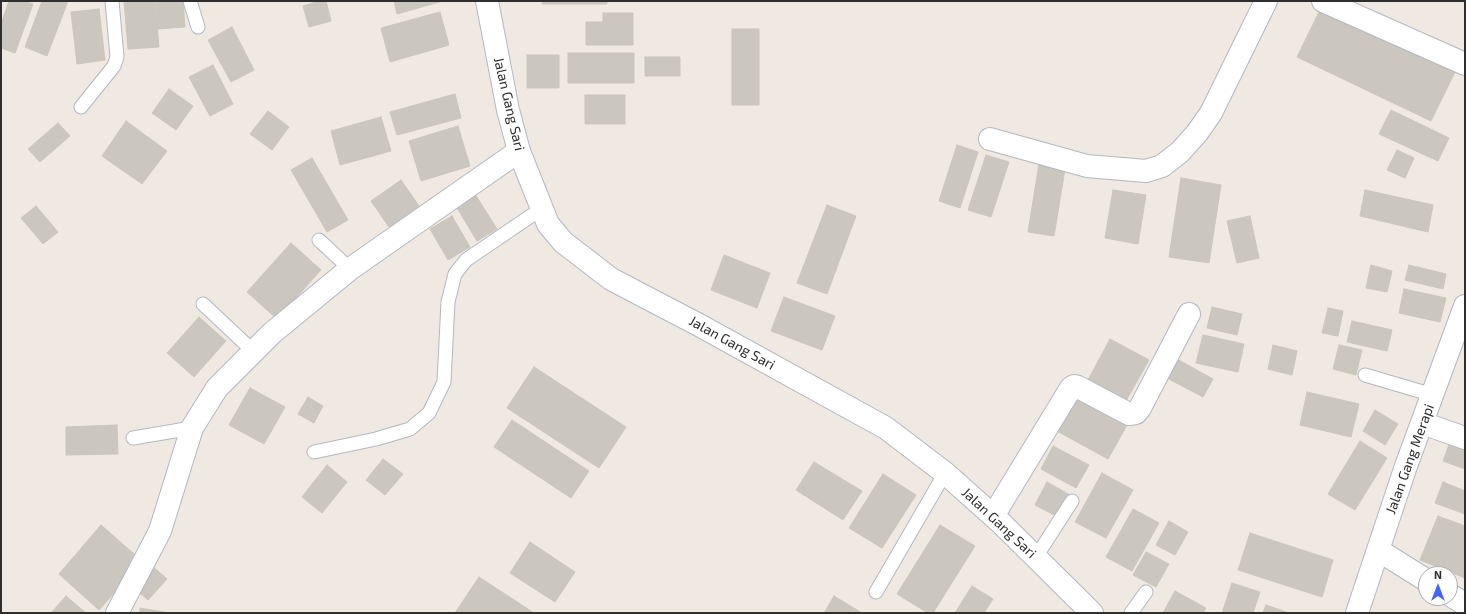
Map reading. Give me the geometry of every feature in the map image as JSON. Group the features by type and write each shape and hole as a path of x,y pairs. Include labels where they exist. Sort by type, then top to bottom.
{"street":[{"name":"Jalan Gang Sari","path":"486,1 508,110 519,151 548,224 563,242 611,279 699,325 886,428 945,473 994,516 1092,613"},
{"path":"990,139 1087,166 1146,170 1162,166 1180,152 1197,133 1211,113 1266,1"},
{"path":"1323,1 1465,64"},
{"path":"117,613 160,531 192,428 217,388 272,333 350,269 519,151"},
{"name":"Jalan Gang Merapi","path":"1356,613 1422,423 1465,306"},
{"path":"994,516 1071,388 1074,386 1078,387 1129,414 1136,413 1190,314"},
{"path":"1422,423 1465,438"},
{"path":"1378,550 1418,575"}],"lane":[{"path":"81,107 114,66 117,46 112,1"},
{"path":"190,1 198,27"},
{"path":"314,452 376,439 410,429 429,413 444,382 448,302 455,274 466,260 541,209"},
{"path":"319,240 350,269"},
{"path":"202,304 253,351"},
{"path":"1365,375 1433,395"},
{"path":"133,438 192,428"},
{"path":"876,592 945,473"},
{"path":"1036,557 1072,501"},
{"path":"1131,613 1146,592"}],"building":[{"path":"9,1 25,1 33,4 15,53 1,48 1,24"},
{"path":"42,1 68,1 47,56 25,47"},
{"path":"124,1 155,1 159,47 128,49"},
{"path":"156,1 183,1 185,27 158,29"},
{"path":"319,1 326,1 331,21 309,27 303,6"},
{"path":"394,1 443,1 397,14"},
{"path":"542,1 607,1 607,4 542,4"},
{"path":"1323,4 1457,68 1431,121 1297,57"},
{"path":"99,9 105,60 77,64 71,12"},
{"path":"440,12 449,45 390,62 381,28"},
{"path":"603,13 633,13 633,45 586,45 586,22 603,22"},
{"path":"232,27 254,70 231,82 208,40"},
{"path":"732,29 759,29 759,105 732,105"},
{"path":"568,53 634,53 634,83 568,83"},
{"path":"527,55 559,55 559,88 527,88"},
{"path":"645,57 680,57 680,76 645,76"},
{"path":"213,65 233,104 210,116 189,77"},
{"path":"169,89 193,106 176,130 152,113"},
{"path":"455,94 461,118 397,135 390,112"},
{"path":"585,95 625,95 625,124 585,124"},
{"path":"1391,110 1449,138 1438,161 1379,134"},
{"path":"268,111 289,127 272,150 250,134"},
{"path":"381,117 391,151 340,165 331,131"},
{"path":"126,121 167,151 142,184 102,156"},
{"path":"58,123 70,136 40,162 28,149"},
{"path":"458,126 470,166 421,181 409,141"},
{"path":"957,145 978,152 960,208 939,201"},
{"path":"1397,150 1414,158 1405,178 1387,170"},
{"path":"986,155 1009,162 991,217 968,210"},
{"path":"312,158 348,220 327,232 291,170"},
{"path":"1039,164 1065,169 1054,236 1028,232"},
{"path":"1181,178 1221,185 1209,263 1169,257"},
{"path":"401,180 419,206 389,227 371,201"},
{"path":"1113,190 1146,195 1138,244 1105,238"},
{"path":"1365,190 1433,205 1428,232 1360,216"},
{"path":"475,194 497,229 477,241 456,206"},
{"path":"827,205 856,216 827,294 797,283"},
{"path":"36,206 58,232 43,244 21,218"},
{"path":"452,216 470,247 448,260 430,229"},
{"path":"1250,216 1259,258 1237,263 1227,221"},
{"path":"291,243 321,270 277,319 247,292"},
{"path":"724,255 770,273 757,308 711,290"},
{"path":"1371,265 1392,271 1387,292 1366,288"},
{"path":"1409,265 1446,274 1443,289 1405,280"},
{"path":"1404,289 1446,298 1440,322 1399,313"},
{"path":"784,297 835,316 822,350 771,331"},
{"path":"1212,307 1242,314 1237,335 1207,328"},
{"path":"1328,308 1343,311 1338,336 1322,333"},
{"path":"199,317 226,341 194,377 167,353"},
{"path":"1352,321 1392,330 1387,351 1347,342"},
{"path":"1203,335 1244,344 1238,372 1196,363"},
{"path":"1110,339 1149,360 1126,401 1088,380"},
{"path":"1273,345 1297,351 1292,375 1268,369"},
{"path":"1339,345 1362,350 1356,375 1333,369"},
{"path":"1175,358 1213,379 1203,397 1165,377"},
{"path":"534,367 626,427 599,468 507,408"},
{"path":"250,388 285,407 264,444 229,425"},
{"path":"1080,390 1131,418 1108,459 1057,431"},
{"path":"1307,392 1359,404 1351,437 1300,425"},
{"path":"308,397 323,406 314,423 298,414"},
{"path":"1375,410 1398,424 1385,445 1363,431"},
{"path":"512,420 589,471 571,498 494,447"},
{"path":"117,425 118,454 66,455 66,427"},
{"path":"1451,439 1465,444 1465,469 1443,461"},
{"path":"1360,441 1387,458 1355,510 1328,494"},
{"path":"1053,446 1089,465 1076,488 1041,469"},
{"path":"383,459 403,474 385,495 366,480"},
{"path":"814,462 862,491 843,520 796,490"},
{"path":"327,465 347,482 322,513 302,497"},
{"path":"1102,473 1133,490 1106,538 1075,522"},
{"path":"883,474 916,495 882,548 849,528"},
{"path":"1047,482 1070,495 1058,517 1035,505"},
{"path":"1443,482 1465,491 1465,514 1435,503"},
{"path":"1133,509 1159,523 1132,571 1106,557"},
{"path":"1438,516 1465,526 1465,578 1458,575 1458,566 1435,566 1420,560"},
{"path":"1169,521 1188,532 1175,555 1156,545"},
{"path":"101,525 142,561 99,610 59,574"},
{"path":"940,525 975,546 933,613 928,613 897,594"},
{"path":"1250,533 1333,560 1322,597 1238,570"},
{"path":"530,542 575,572 555,602 510,573"},
{"path":"1146,552 1169,564 1156,587 1133,575"},
{"path":"151,565 167,579 148,600 132,586"},
{"path":"479,577 534,613 455,613"},
{"path":"1232,583 1260,592 1253,613 1222,613"},
{"path":"972,586 993,599 984,613 955,613"},
{"path":"1175,591 1206,608 1203,613 1163,613"},
{"path":"66,596 86,613 51,613"},
{"path":"834,596 862,613 824,613"},
{"path":"1266,605 1289,613 1263,613"},
{"path":"140,608 169,613 140,613"}]}
